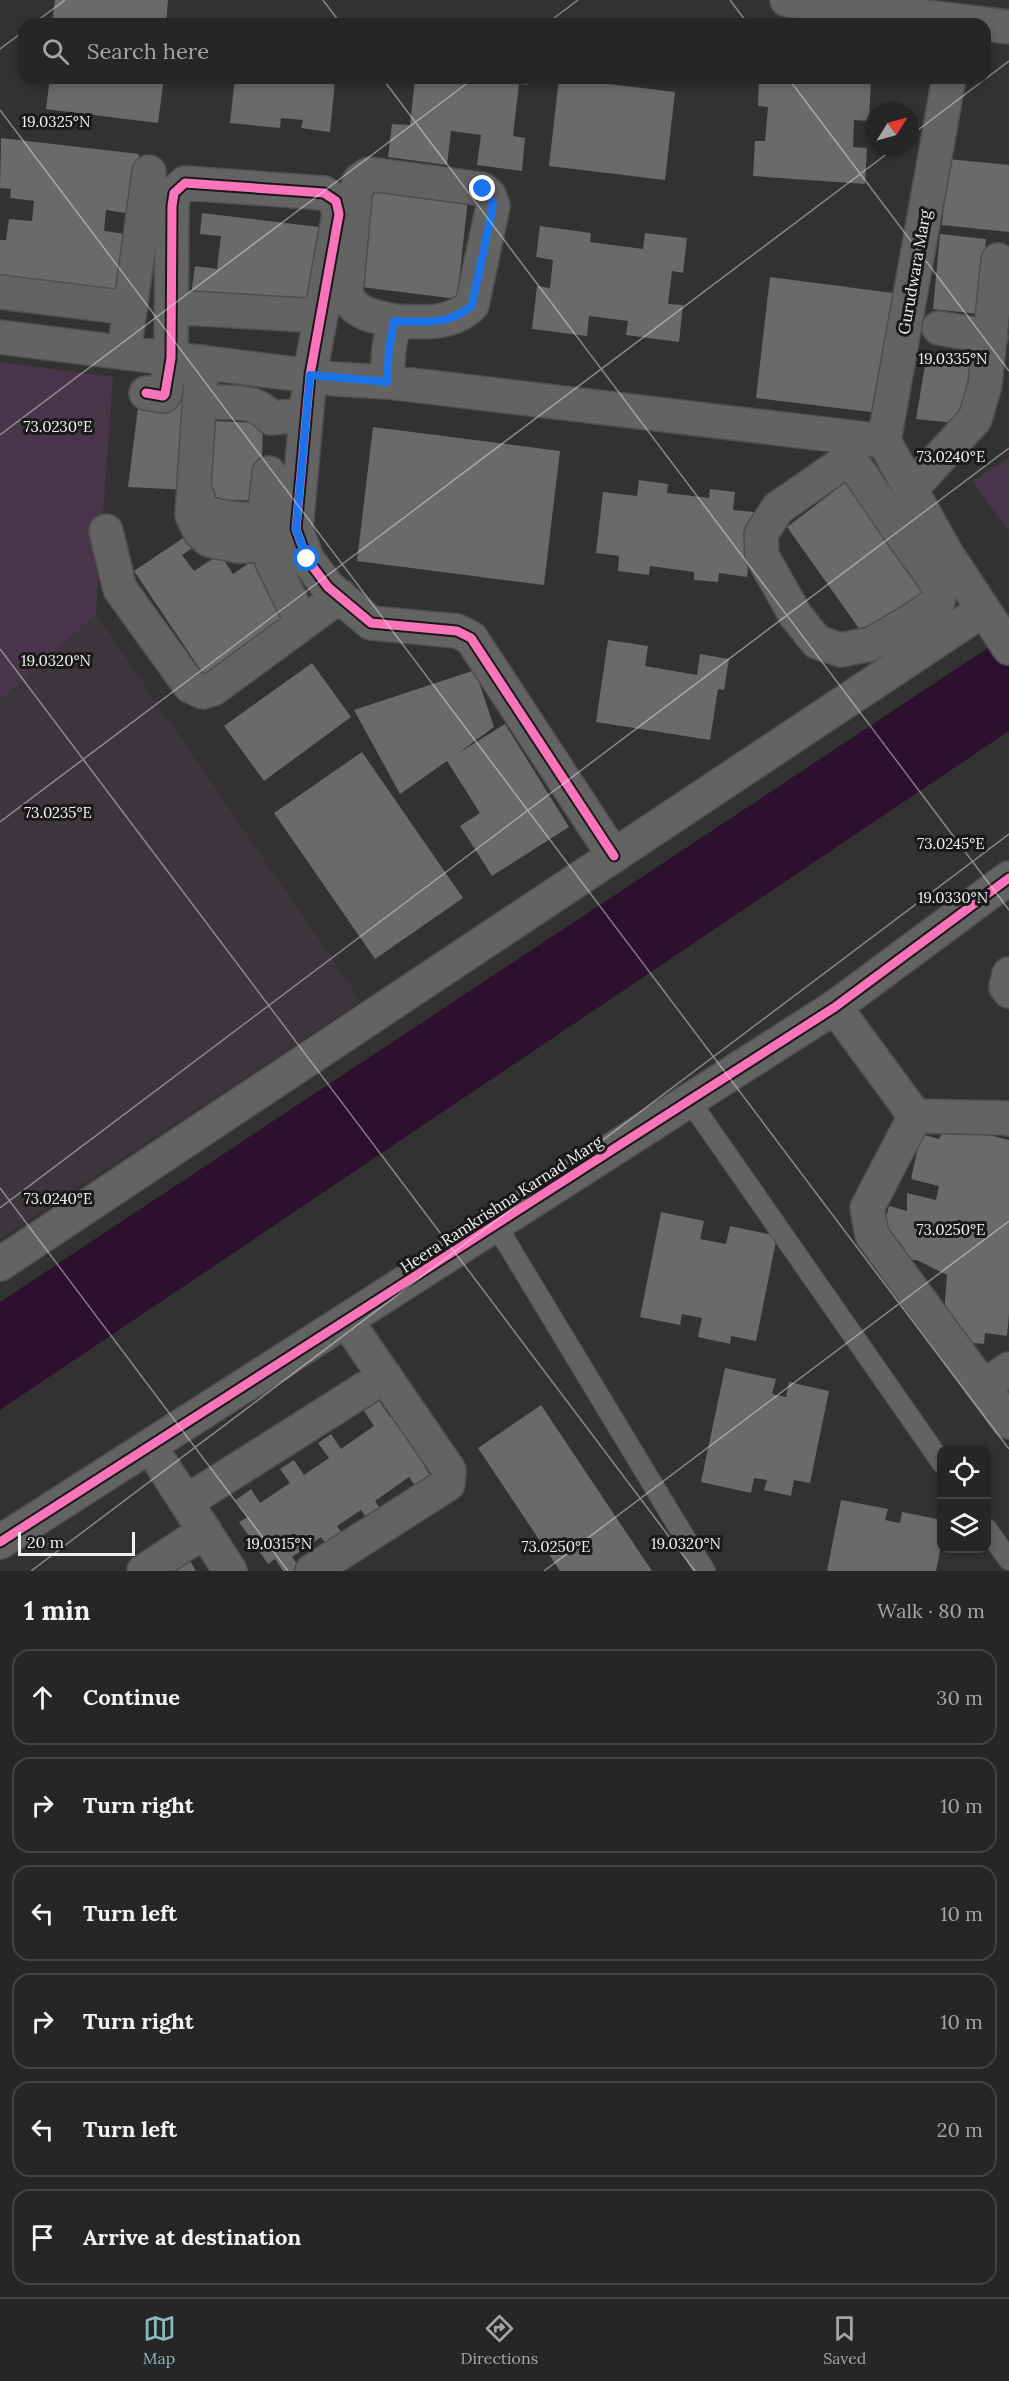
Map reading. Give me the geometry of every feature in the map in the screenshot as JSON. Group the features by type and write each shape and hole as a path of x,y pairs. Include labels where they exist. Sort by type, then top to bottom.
{"street":[{"path":"787,0 960,15"},
{"path":"991,23 1009,27"},
{"name":"Gurudwara Marg","path":"884,441 948,84"},
{"path":"124,353 149,172"},
{"path":"369,174 483,189 489,195 493,206 472,305 464,313 439,322 394,321 360,312 350,303 346,294 355,195 360,180 369,174"},
{"path":"282,527 252,546 238,546 209,540 200,532 192,515 186,360 171,307 172,206 174,193 185,183 324,193 336,201 339,214 305,415 282,527 272,562 302,623"},
{"path":"911,510 997,386 991,337 998,261"},
{"path":"0,292 130,308"},
{"path":"171,307 321,316"},
{"path":"387,382 389,348 394,321"},
{"path":"939,328 991,337"},
{"path":"0,337 884,441 911,510 941,589 938,602 871,644 842,650 817,642 796,616 762,556 760,534 778,508 788,500 840,465 850,463 911,510 945,553 995,627 614,856 0,1264"},
{"path":"146,393 163,396 186,360"},
{"path":"220,402 254,405 262,408 271,418 305,415"},
{"path":"269,473 282,527 328,587 371,623 458,631 471,638 614,856"},
{"path":"198,497 196,506 208,513 282,527"},
{"path":"106,531 120,589 190,686 203,692 213,689 340,596"},
{"name":"Heera Ramkrishna Karnad Marg","path":"0,1542 835,1007 1009,878"},
{"path":"1009,974 1006,987 1009,991"},
{"path":"835,1007 915,1116"},
{"path":"915,1116 1009,1119"},
{"path":"915,1116 867,1208 872,1235 996,1378 1009,1422"},
{"path":"312,1571 448,1484 449,1470 346,1320"},
{"path":"186,1502 385,1377"},
{"path":"150,1446 230,1571"},
{"path":"144,1571 204,1531"}],"lane":[{"path":"690,1101 937,1456"},
{"path":"496,1225 705,1571"},
{"path":"991,1534 1009,1560"}],"shaded area":[{"path":"0,362 113,377 96,614 0,700"},
{"path":"1009,458 1009,532 972,481"},
{"path":"96,614 361,1001 0,1239 0,700"},
{"path":"1009,634 1009,731 0,1410 0,1302"}],"building":[{"path":"55,0 168,0 166,18 53,18"},
{"path":"49,84 163,84 158,123 46,109"},
{"path":"234,84 335,84 330,132 301,128 303,120 281,118 280,128 230,123"},
{"path":"414,84 519,84 513,136 525,138 522,171 477,165 481,135 451,131 447,165 388,157 392,124 410,125"},
{"path":"558,84 609,84 675,92 665,180 549,166"},
{"path":"759,84 871,84 870,102 865,102 865,121 854,120 853,147 865,148 867,156 865,184 753,176 755,141 765,141 768,107 758,106"},
{"path":"1,138 139,154 132,214 106,210 104,231 133,235 127,292 0,277 0,240 6,240 9,219 32,221 34,201 10,198 11,189 0,188"},
{"path":"948,159 1009,165 1009,232 942,225"},
{"path":"373,187 468,199 457,299 361,287"},
{"path":"202,213 319,227 310,310 191,295 195,266 217,269 221,236 200,234"},
{"path":"540,226 591,233 590,242 643,249 645,233 687,238 683,273 672,271 668,304 683,305 679,342 626,335 628,321 589,316 587,336 532,329 537,286 550,288 553,260 536,257"},
{"path":"940,234 986,239 979,314 933,309"},
{"path":"770,277 893,293 879,413 756,398"},
{"path":"927,353 972,358 965,424 916,419"},
{"path":"139,400 189,401 188,490 128,487"},
{"path":"211,421 263,423 261,501 207,499"},
{"path":"373,427 560,451 544,585 357,561"},
{"path":"850,479 929,595 865,637 787,527"},
{"path":"639,480 668,484 667,493 709,498 710,489 735,492 733,510 754,512 747,577 719,573 718,582 694,580 694,572 650,566 649,575 618,571 619,556 596,553 603,492 637,496"},
{"path":"195,530 203,541 182,555 194,571 220,554 233,574 258,557 291,614 208,681 134,571"},
{"path":"608,640 648,646 645,666 697,675 700,654 729,659 724,690 718,689 710,740 596,722"},
{"path":"312,663 351,717 264,781 224,726"},
{"path":"475,670 494,727 457,754 505,724 569,827 492,876 460,826 480,813 447,761 400,794 354,710"},
{"path":"362,752 463,898 375,959 274,813"},
{"path":"947,1125 1009,1140 1007,1336 985,1333 984,1344 952,1341 944,1314 947,1275 917,1260 898,1260 880,1241 889,1206 907,1211 907,1193 936,1200 939,1186 911,1179 921,1134 939,1139"},
{"path":"661,1212 704,1221 700,1239 726,1244 730,1226 777,1236 756,1341 731,1336 730,1344 698,1337 702,1318 682,1314 680,1325 640,1317"},
{"path":"725,1368 776,1379 772,1394 786,1397 789,1382 829,1391 810,1483 794,1480 791,1496 764,1490 767,1480 754,1478 751,1493 701,1482"},
{"path":"379,1401 390,1417 399,1411 433,1460 424,1466 433,1480 418,1490 409,1477 375,1501 384,1514 370,1523 361,1510 337,1526 347,1540 331,1551 321,1537 292,1557 302,1571 283,1571 275,1559 268,1564 239,1522 248,1517 236,1500 251,1489 260,1503 290,1483 280,1469 294,1460 304,1475 329,1458 318,1443 331,1434 341,1449 374,1426 364,1411"},
{"path":"541,1405 652,1571 560,1571 478,1448"},
{"path":"841,1500 888,1509 885,1520 900,1523 902,1512 937,1519 937,1553 940,1553 936,1571 827,1571"},
{"path":"190,1561 196,1571 173,1571"}],"cycle path":[{"path":"146,393 163,396 165,394 171,358 174,193 185,183 324,193 336,201 339,214 310,375 296,529 307,559 328,587 371,623 457,631 471,638 614,856"},
{"path":"0,1542 835,1007 1009,878"}],"route":[{"path":"307,559 296,529 310,375 387,382 389,348 394,321 439,322 464,313 472,305 493,206 489,195 483,189"}]}
